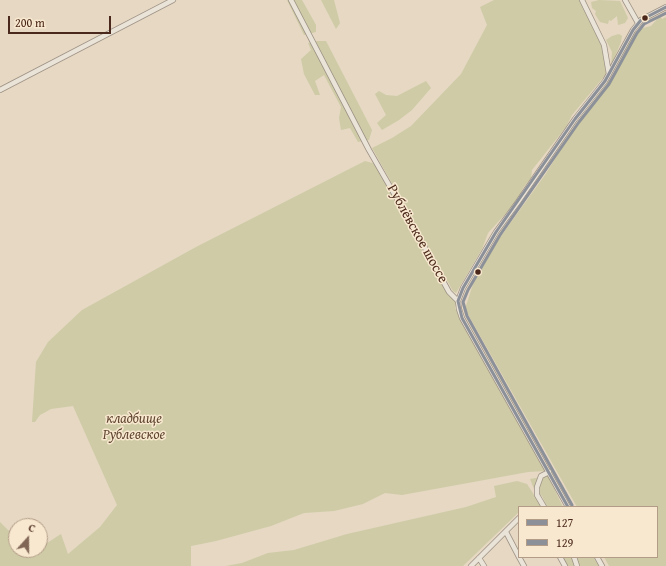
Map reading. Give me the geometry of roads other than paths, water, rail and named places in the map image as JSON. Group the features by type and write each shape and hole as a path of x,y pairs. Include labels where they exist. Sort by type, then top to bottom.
{"street":[{"path":"0,90 173,0"},
{"name":"Рублёвское шоссе","path":"291,0 369,150 449,292 458,301 462,318 567,506"},
{"path":"582,0 604,46 609,74"},
{"path":"625,0 638,23"},
{"path":"458,301 462,288 496,232 575,119 609,74 628,37 638,23 666,6"},
{"path":"543,506 537,495 537,487 541,476 549,472"},
{"path":"471,566 518,519"},
{"path":"506,532 518,555"},
{"path":"479,558 484,566"}],"park label":[{"name":"кладбище Рублевское","path":"134,428"}]}
